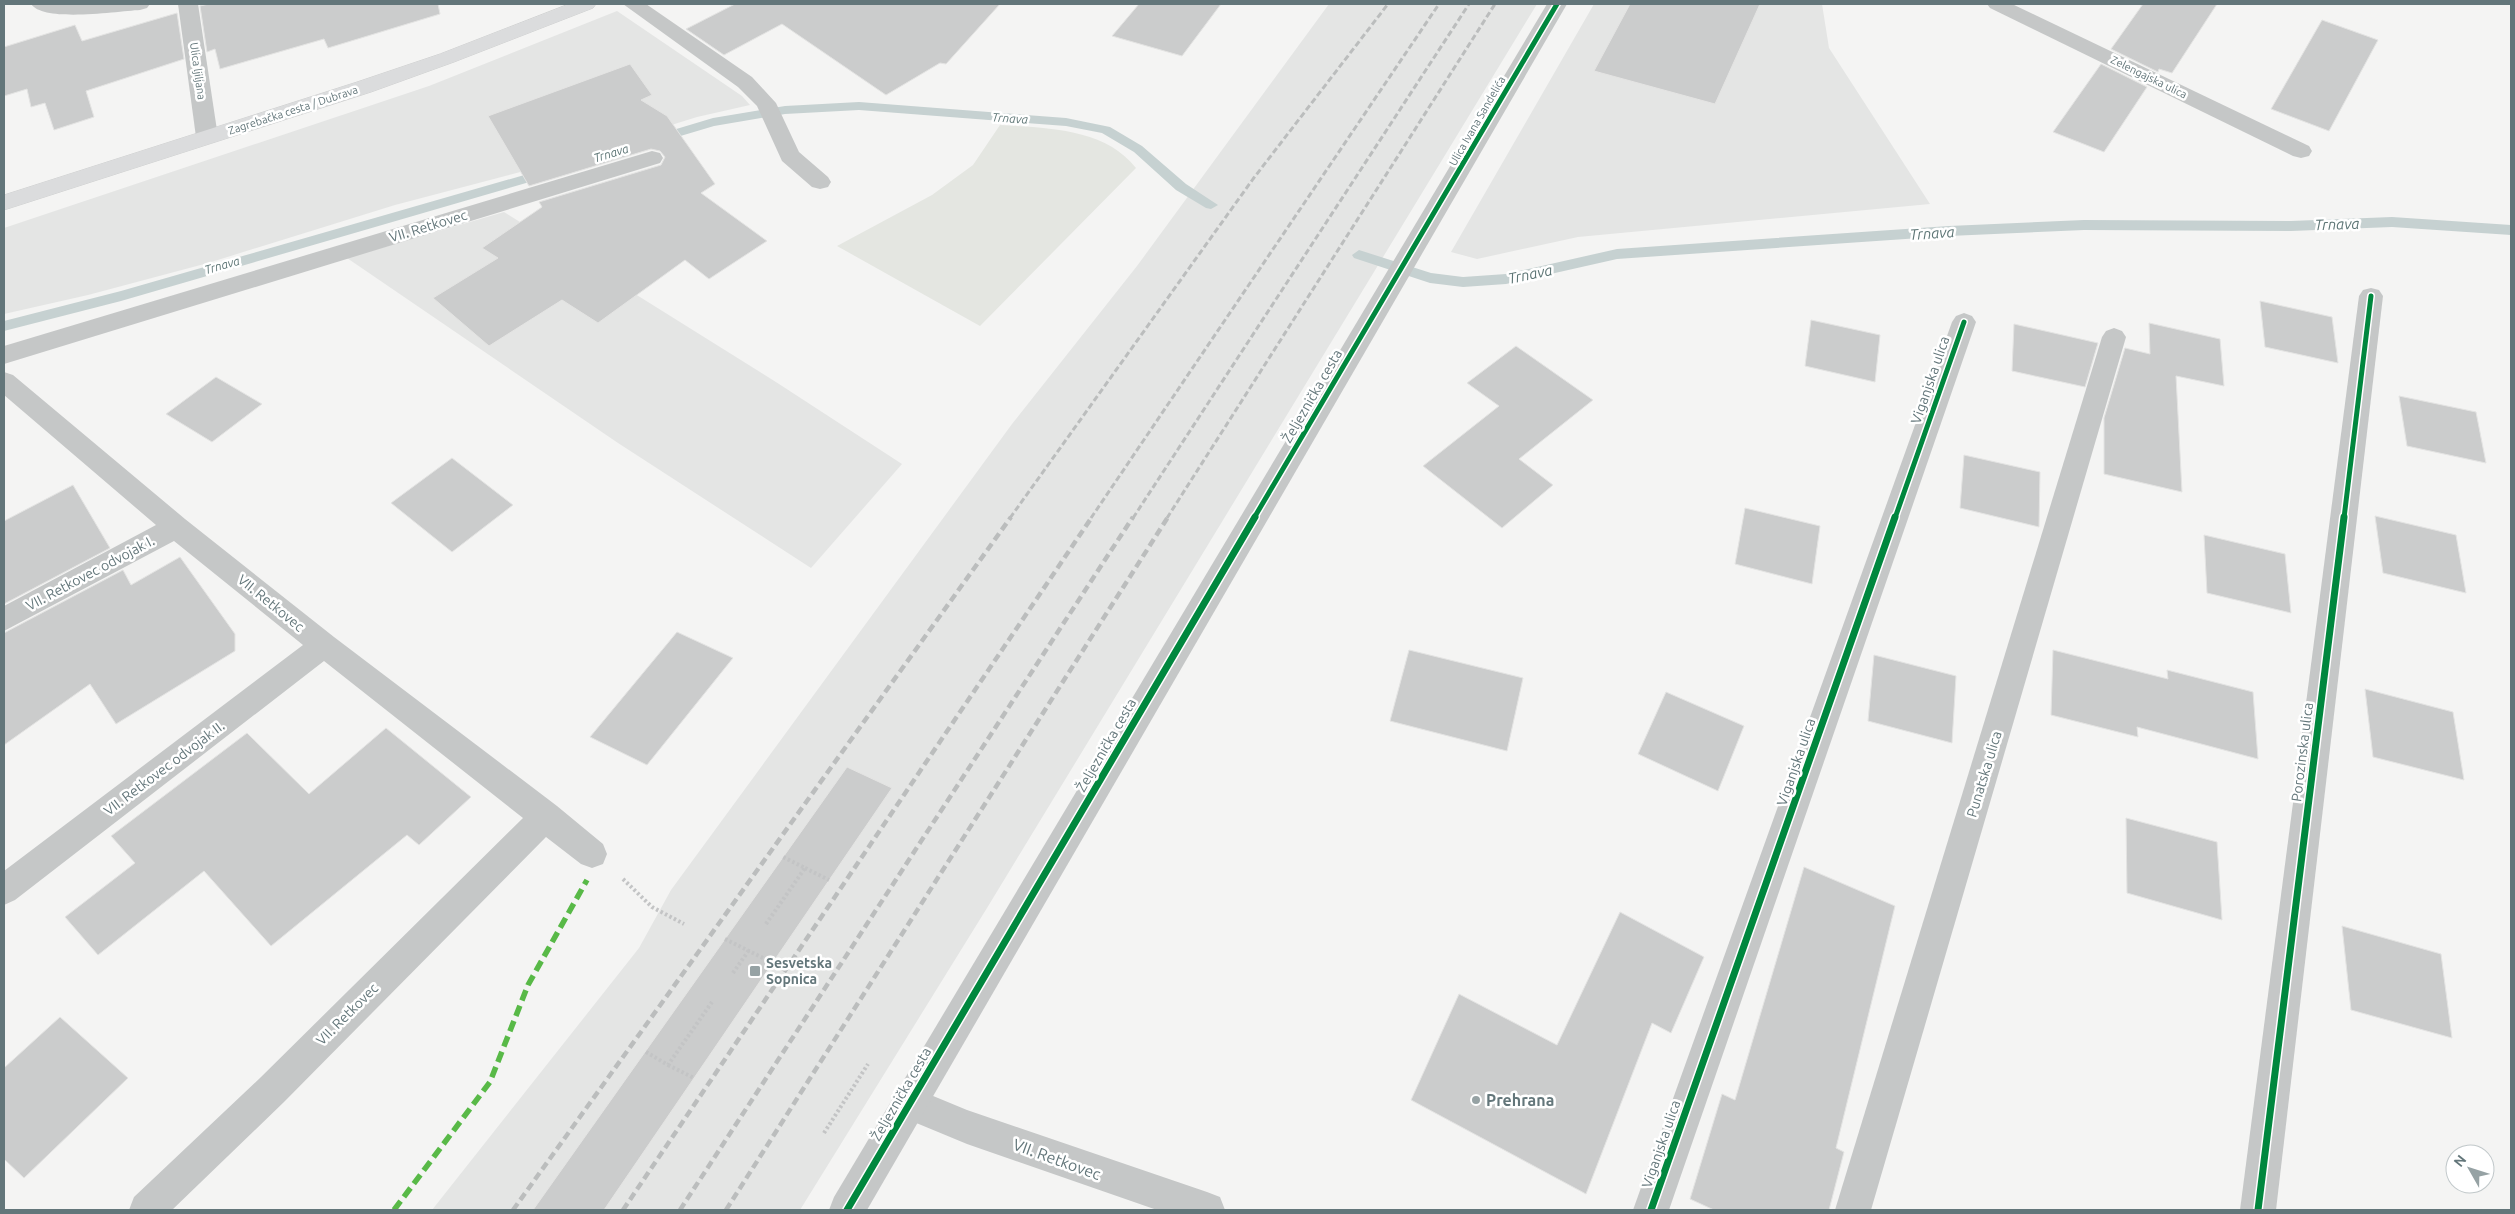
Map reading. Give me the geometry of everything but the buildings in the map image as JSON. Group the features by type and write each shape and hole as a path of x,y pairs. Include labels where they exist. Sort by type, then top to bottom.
{"main road":[{"name":"Zagrebačka cesta / Dubrava","path":"4,204 447,58 582,5"}],"street":[{"path":"41,4 57,9 140,4"},
{"name":"Ulica ljiljana","path":"188,4 208,137"},
{"path":"633,4 745,82 770,111 790,156 820,182"},
{"name":"Ulica Ivana Sandelića","path":"1388,292 1557,4"},
{"name":"Zelengajska ulica","path":"1997,4 2301,151"},
{"name":"VII. Retkovec","path":"4,355 652,158"},
{"name":"Željeznička cesta","path":"847,1210 1388,292"},
{"name":"Porozinska ulica","path":"2258,1210 2372,296"},
{"name":"Viganjska ulica","path":"1651,1210 1964,322"},
{"name":"Punatska ulica","path":"1853,1210 2114,337"},
{"name":"VII. Retkovec","path":"4,381 176,527 324,646 546,816 592,854"},
{"name":"VII. Retkovec odvojak I.","path":"4,619 176,527"},
{"name":"VII. Retkovec odvojak II.","path":"4,890 324,646"},
{"name":"VII. Retkovec","path":"147,1210 272,1090 546,816"},
{"name":"VII. Retkovec","path":"909,1103 966,1127 1207,1210"}],"path":[{"path":"783,857 829,880"},
{"path":"766,924 805,868"},
{"path":"618,875 652,907 684,924"},
{"path":"725,939 772,963"},
{"path":"733,972 749,950"},
{"path":"668,1065 712,1002"},
{"path":"646,1052 694,1078"},
{"path":"824,1132 868,1064"}],"shaded area":[{"path":"1329,4 1537,4 987,908 800,1210 432,1210 639,948 671,890 1012,424 1137,266"},
{"path":"1594,4 1822,4 1829,48 1930,204 1578,237 1477,259 1451,252"},
{"path":"617,11 742,96 750,105 697,117 524,171 395,205 208,263 88,295 4,314 4,228 429,86"},
{"path":"1000,125 1056,129 1092,138 1108,145 1123,155 1136,168 980,326 837,246 932,195 973,165"},
{"path":"504,212 779,384 902,464 811,568 618,443 347,258"}],"waterway":[{"name":"Trnava","path":"657,139 713,122 785,110 859,106 1066,122 1106,130 1138,149 1181,187 1211,205"},
{"name":"Trnava","path":"4,326 121,296 545,173"},
{"name":"Trnava","path":"1359,255 1430,278 1463,282 1506,279 1617,254 1949,231 2084,225 2291,226 2392,222 2511,230"}],"railway":[{"path":"1010,518 1253,179 1388,4"},
{"path":"1091,518 1439,4"},
{"path":"1133,518 1469,4"},
{"path":"1167,518 1495,4"},
{"path":"513,1210 1011,517"},
{"path":"623,1210 1092,517"},
{"path":"680,1210 1133,517"},
{"path":"726,1210 1168,517"}],"marked path":[{"path":"394,1210 490,1082 528,985 587,880"}],"cycle path":[{"path":"847,1210 1557,4"},
{"path":"2258,1210 2371,296"},
{"path":"1651,1210 1964,322"}],"place":[{"name":"Sesvetska Sopnica","path":"755,971"},
{"name":"Prehrana","path":"1476,1100"}]}
